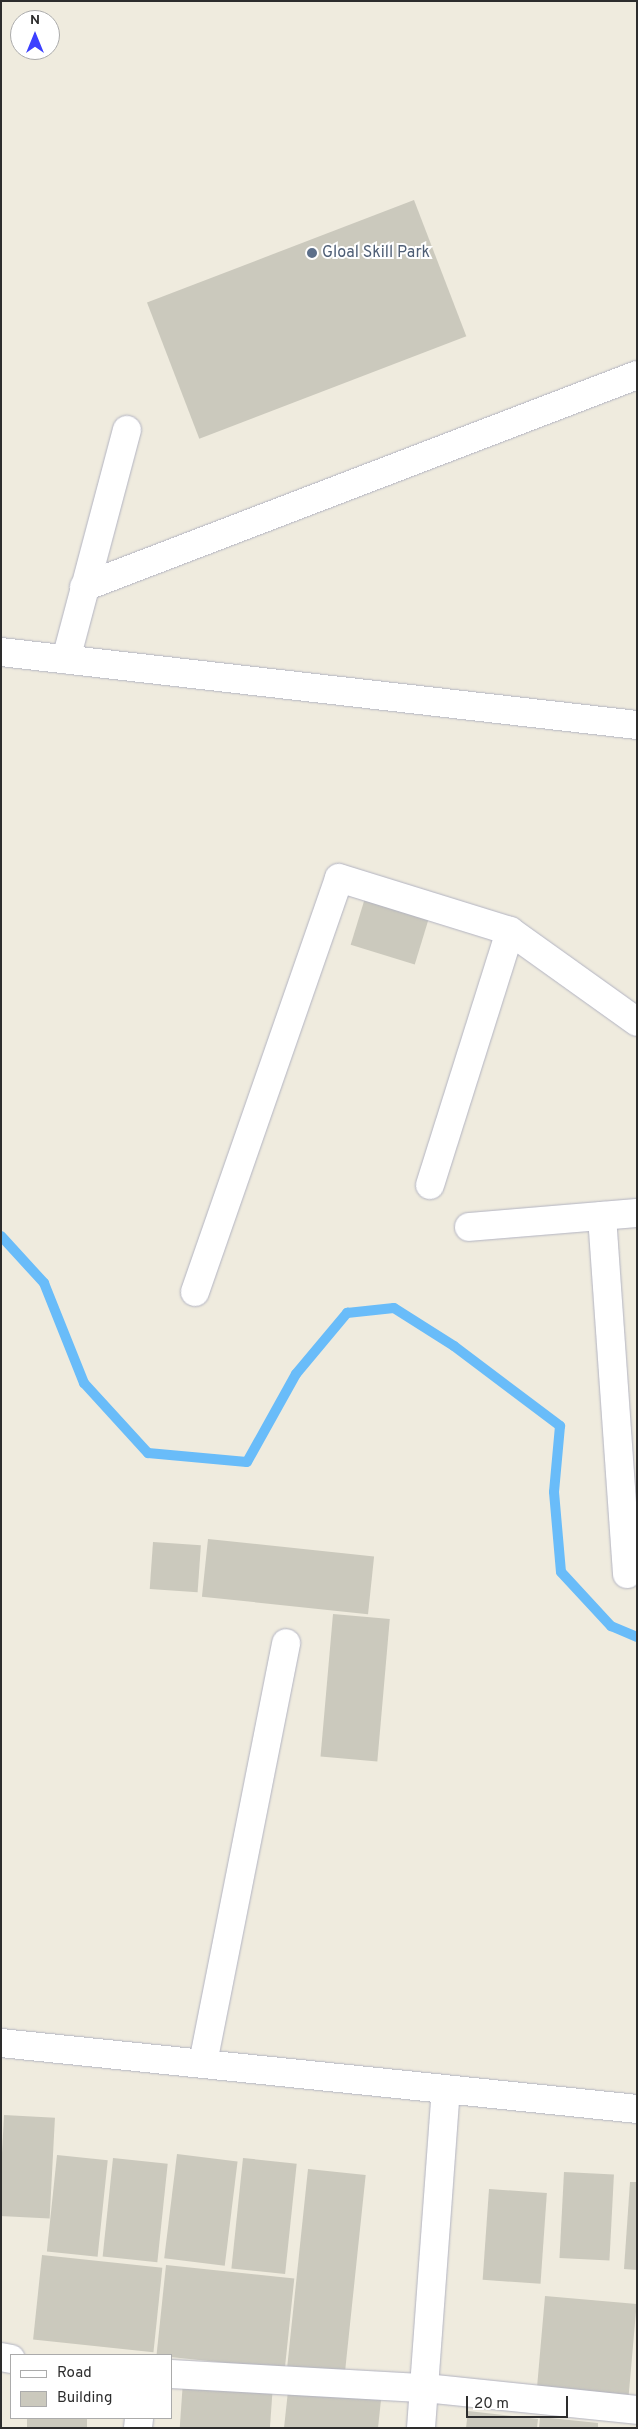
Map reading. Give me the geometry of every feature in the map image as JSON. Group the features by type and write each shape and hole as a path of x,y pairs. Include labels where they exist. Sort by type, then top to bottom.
{"street":[{"path":"84,587 637,375"},
{"path":"66,659 127,430"},
{"path":"1,652 637,725"},
{"path":"195,1292 338,878 510,931 637,1022"},
{"path":"430,1185 510,931"},
{"path":"469,1227 637,1213"},
{"path":"602,1216 627,1574"},
{"path":"203,2063 286,1643"},
{"path":"1,2042 637,2109"},
{"path":"421,2428 446,2090"},
{"path":"172,2374 425,2388 637,2410"}],"building":[{"path":"414,200 466,336 199,439 147,302"},
{"path":"365,898 429,918 415,964 351,945"},
{"path":"208,1539 374,1556 368,1614 202,1597"},
{"path":"153,1542 201,1545 198,1592 150,1589"},
{"path":"333,1614 390,1619 377,1761 321,1756"},
{"path":"4,2115 55,2118 50,2219 1,2216"},
{"path":"177,2154 238,2161 225,2266 164,2258"},
{"path":"57,2155 108,2160 98,2257 47,2251"},
{"path":"113,2158 168,2164 157,2262 103,2256"},
{"path":"243,2158 297,2164 285,2274 231,2268"},
{"path":"308,2169 366,2175 345,2376 287,2370"},
{"path":"564,2172 614,2175 609,2260 559,2258"},
{"path":"630,2182 637,2182 637,2270 624,2269"},
{"path":"489,2189 547,2193 541,2284 483,2280"},
{"path":"42,2255 162,2268 153,2352 33,2340"},
{"path":"166,2265 294,2278 285,2369 172,2357 172,2354 157,2354"},
{"path":"545,2296 637,2304 628,2402 536,2394"},
{"path":"183,2381 273,2387 270,2428 180,2428"},
{"path":"288,2391 381,2400 378,2428 284,2428"},
{"path":"468,2411 538,2419 537,2428 466,2428"},
{"path":"540,2417 598,2423 598,2428 539,2428"},
{"path":"27,2419 87,2419 87,2428 27,2428"}],"waterway":[{"path":"1,1236 44,1283 84,1383 148,1453 247,1462 296,1374 347,1313 394,1308 454,1346 560,1426 554,1492 561,1572 611,1626 637,1637"}],"place":[{"name":"Gloal Skill Park","path":"312,253"}]}
